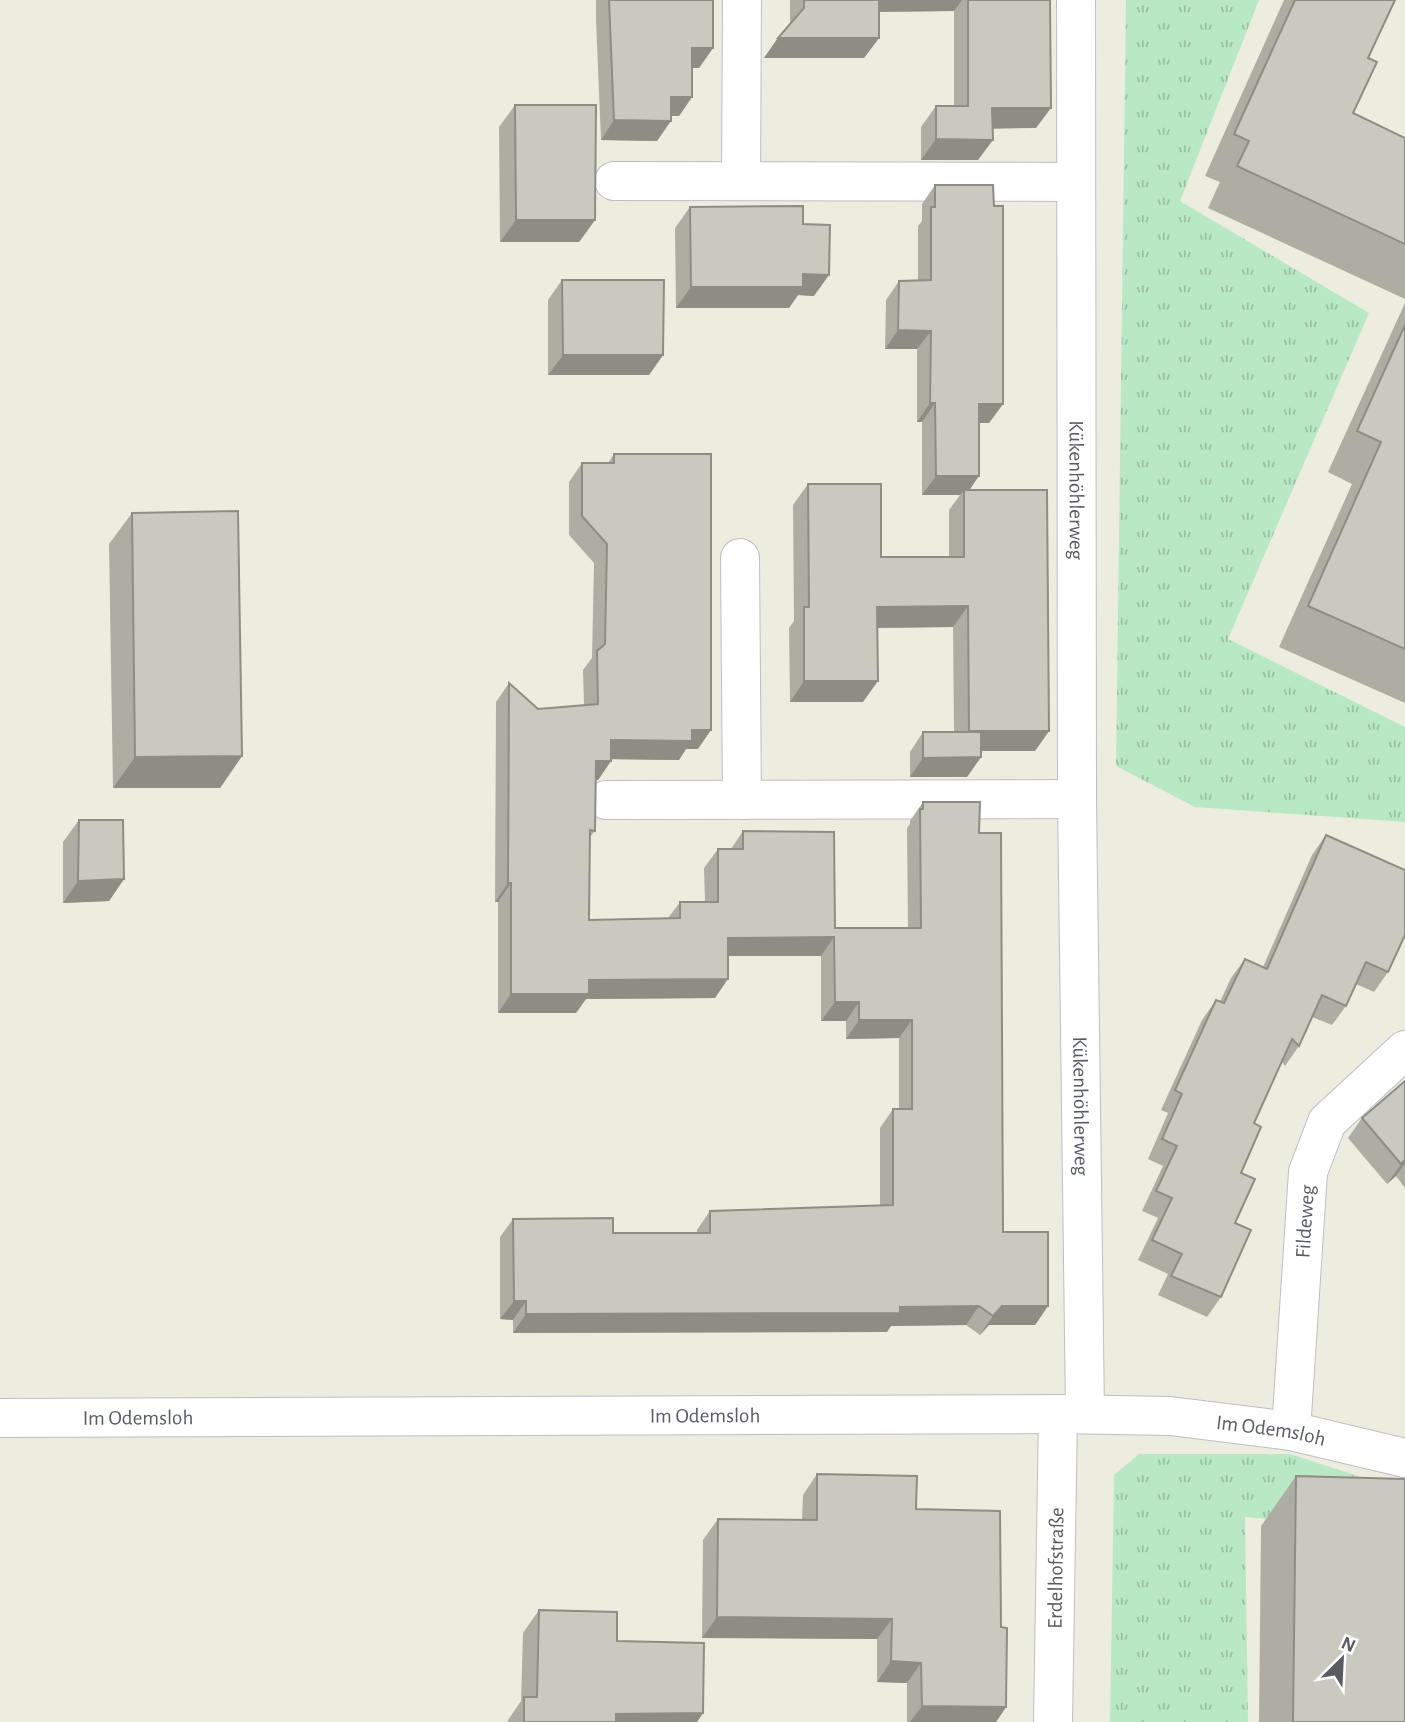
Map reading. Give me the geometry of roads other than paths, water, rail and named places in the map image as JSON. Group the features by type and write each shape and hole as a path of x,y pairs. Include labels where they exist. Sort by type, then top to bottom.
{"street":[{"path":"741,181 742,0"},
{"name":"Kükenhöhlerweg","path":"1071,1414 1077,799 1076,0"},
{"path":"614,181 1076,182"},
{"path":"740,558 742,800"},
{"path":"606,800 1077,799"},
{"name":"Fildeweg","path":"1292,1431 1308,1172 1327,1122 1405,1050"},
{"name":"Im Odemsloh","path":"0,1418 1071,1414 1170,1416 1292,1431 1405,1458"},
{"name":"Erdelhofstraße","path":"1053,1722 1071,1414"}]}
